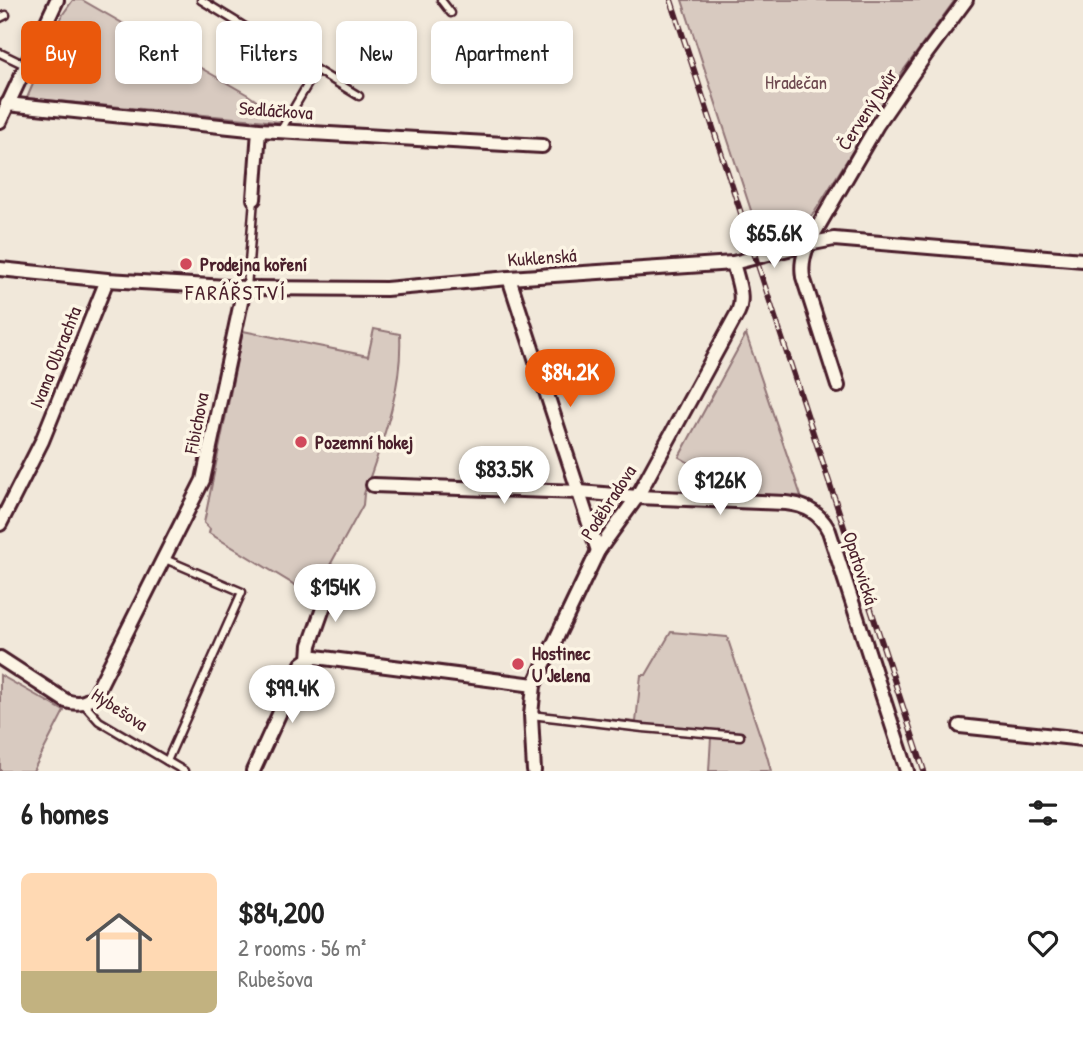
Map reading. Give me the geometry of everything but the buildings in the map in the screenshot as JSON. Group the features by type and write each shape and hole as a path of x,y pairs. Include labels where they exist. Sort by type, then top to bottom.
{"street":[{"path":"47,21 57,0"},
{"name":"Červený Dvůr","path":"808,244 877,125 966,0"},
{"path":"0,121 21,74"},
{"name":"Sedláčkova","path":"7,104 259,130 542,146"},
{"name":"Fibichova","path":"254,199 259,130"},
{"name":"Kuklenská","path":"0,269 107,280 245,288 386,289 733,263 834,239 1083,260"},
{"path":"808,244 801,267 803,277 838,386"},
{"name":"Poděbradova","path":"534,771 531,715 534,685 598,551 638,497 741,307 741,295 733,263"},
{"path":"509,278 598,551"},
{"name":"Ivana Olbrachta","path":"0,524 43,441 107,280"},
{"name":"Fibichova","path":"83,703 92,698 101,685 206,471 245,288"},
{"name":"Opatovická","path":"373,485 580,492 796,504 809,508 818,515 829,531 907,771"},
{"path":"309,659 310,645 332,583"},
{"path":"253,771 302,664 309,659 316,657 534,685"},
{"name":"Hybešova","path":"0,658 66,701 83,703"},
{"path":"960,726 1083,739"}],"lane":[{"path":"201,0 235,21"},
{"path":"441,0 452,13"},
{"path":"0,53 21,63"},
{"path":"322,74 359,96"},
{"path":"281,130 307,84"},
{"name":"Fibichova","path":"245,288 254,199"},
{"path":"165,559 242,592 167,761"},
{"name":"Hybešova","path":"83,703 99,721 184,771"},
{"path":"531,715 740,736"}],"green space":[{"path":"73,0 82,0 119,21 115,21 115,84 202,84 202,69 216,77 216,84 229,84 284,120 277,122 27,98 33,84 101,84 101,21 60,21"},
{"name":"Hradečan","path":"682,0 955,0 900,75 814,213 791,237 763,247"},
{"name":"Pozemní hokej","path":"374,329 400,334 395,395 364,494 363,505 313,596 209,533 210,529 204,523 243,331 368,356"},
{"path":"746,334 801,496 707,493 715,478 679,457"},
{"path":"671,632 727,637 771,771 709,771 711,737 547,721 548,713 636,722 641,675 646,675"},
{"path":"0,675 64,711 33,771 0,771"}],"railway":[{"path":"671,0 924,771"}],"place":[{"name":"Prodejna koření","path":"186,264"},
{"name":"Pozemní hokej","path":"301,442"},
{"name":"Hostinec U Jelena","path":"518,664"}],"district":[{"name":"FARÁŘSTVÍ","path":"236,293"}]}
